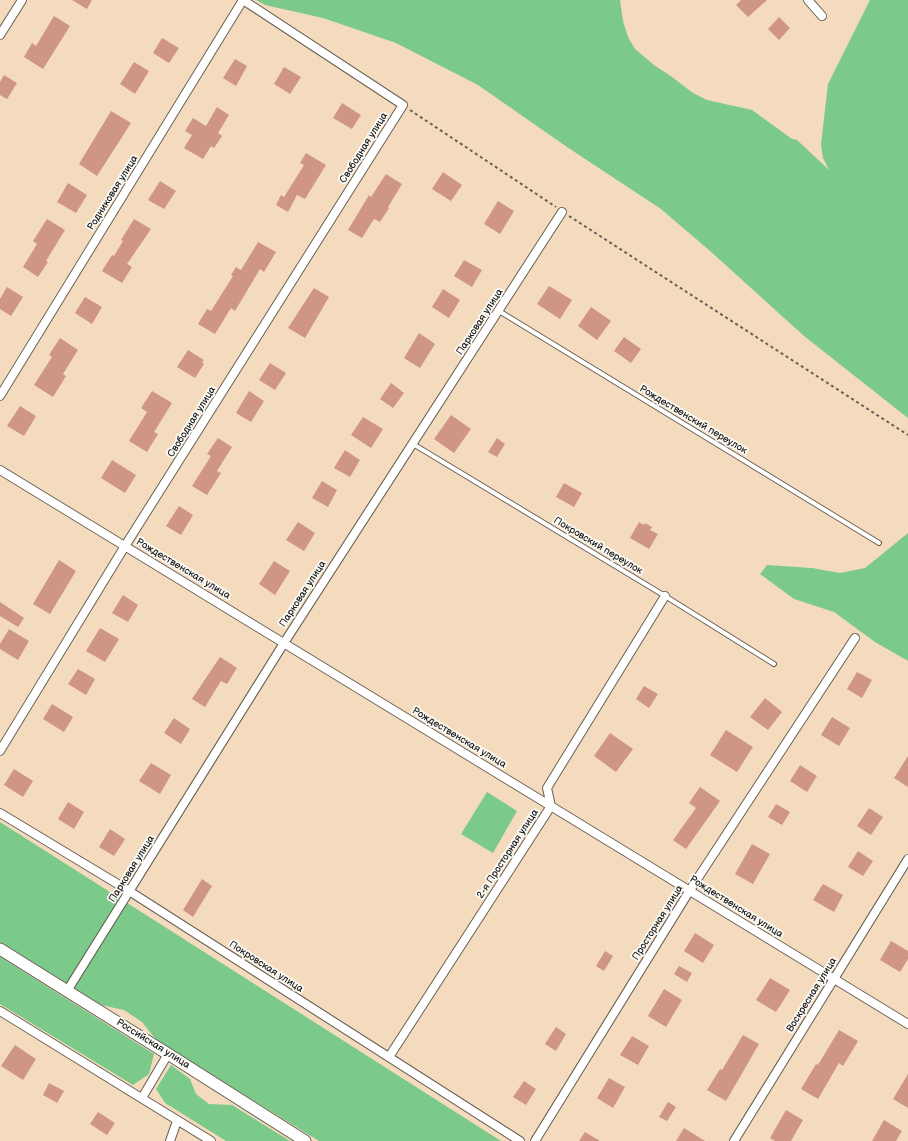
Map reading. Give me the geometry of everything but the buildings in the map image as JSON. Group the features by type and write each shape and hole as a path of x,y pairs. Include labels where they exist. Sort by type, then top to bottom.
{"main road":[{"name":"Российская улица","path":"0,949 305,1141"}],"street":[{"path":"0,35 22,0"},
{"path":"243,0 403,105"},
{"name":"Родниковая улица","path":"0,396 243,0"},
{"path":"808,0 822,16"},
{"name":"Свободная улица","path":"0,750 125,546 403,105"},
{"name":"Парковая улица","path":"67,991 284,643 562,212"},
{"name":"Рождественская улица","path":"0,470 908,1024"},
{"name":"2-я Просторная улица","path":"389,1057 551,806 547,788 665,596"},
{"name":"Просторная улица","path":"535,1141 690,890 855,638"},
{"name":"Покровская улица","path":"0,813 130,891 520,1141"},
{"name":"Воскресная улица","path":"734,1141 908,859"},
{"path":"0,1011 210,1141"},
{"path":"142,1098 168,1054"},
{"path":"170,1141 177,1120"}],"lane":[{"name":"Рождественский переулок","path":"499,311 879,543"},
{"name":"Покровский переулок","path":"413,444 665,596 774,664"}],"path":[{"path":"403,105 562,212 908,435"}],"green space":[{"path":"256,0 620,0 623,21 628,37 635,49 654,65 693,93 707,100 752,110 792,139 797,140 829,170 823,158 821,144 828,84 870,0 908,0 908,418 804,336 709,250 661,209 567,147 478,85 396,43 323,18 265,5"},
{"path":"908,533 908,661 875,642 834,612 794,599 760,574 767,565 812,568 840,573 865,568"},
{"path":"487,792 517,811 493,853 461,834"},
{"path":"0,822 501,1141 319,1141 157,1041 142,1022 124,1010 101,1005 0,942"},
{"path":"0,957 154,1054 149,1074 133,1085 0,1004"},
{"path":"171,1065 190,1079 196,1094 209,1104 232,1105 290,1141 226,1141 165,1103 156,1089"}]}
